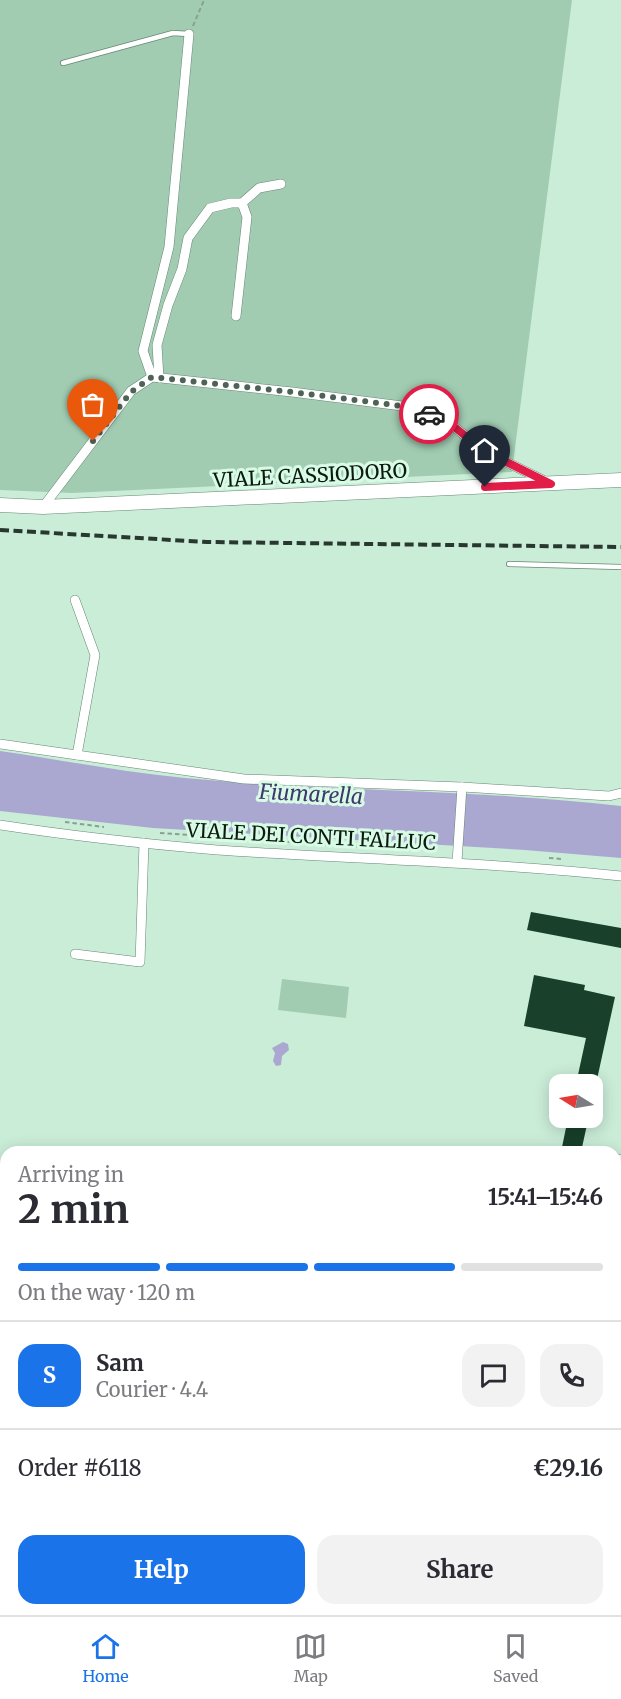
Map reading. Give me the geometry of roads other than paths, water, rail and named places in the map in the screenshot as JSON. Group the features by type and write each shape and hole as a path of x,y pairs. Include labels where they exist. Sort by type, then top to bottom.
{"main road":[{"name":"VIALE CASSIODORO","path":"0,505 43,507 621,480"}],"street":[{"path":"156,378 143,351 169,247 189,34"},
{"path":"156,378 157,345 168,305 182,268 188,238 210,208 242,203 258,188 281,184"},
{"path":"236,316 247,217 242,203"},
{"path":"43,507 131,392 156,378 410,407 447,421 484,451 551,484"},
{"path":"75,600 96,655 77,755"},
{"path":"0,744 244,779 621,798"},
{"path":"456,862 462,790"},
{"path":"609,796 621,793"},
{"name":"VIALE DEI CONTI FALLUC","path":"0,825 218,850 540,867 621,876"},
{"path":"75,954 140,962 144,843"}],"lane":[{"path":"63,63 173,33 189,34"},
{"path":"509,564 621,567"}],"water":[{"name":"Fiumarella","path":"0,751 115,769 239,783 512,796 621,806 621,858 525,850 153,828 0,811"},
{"path":"283,1042 288,1044 289,1050 282,1056 281,1065 276,1066 273,1061 275,1053 272,1048"}],"railway":[{"path":"0,530 207,542 621,547"}]}
